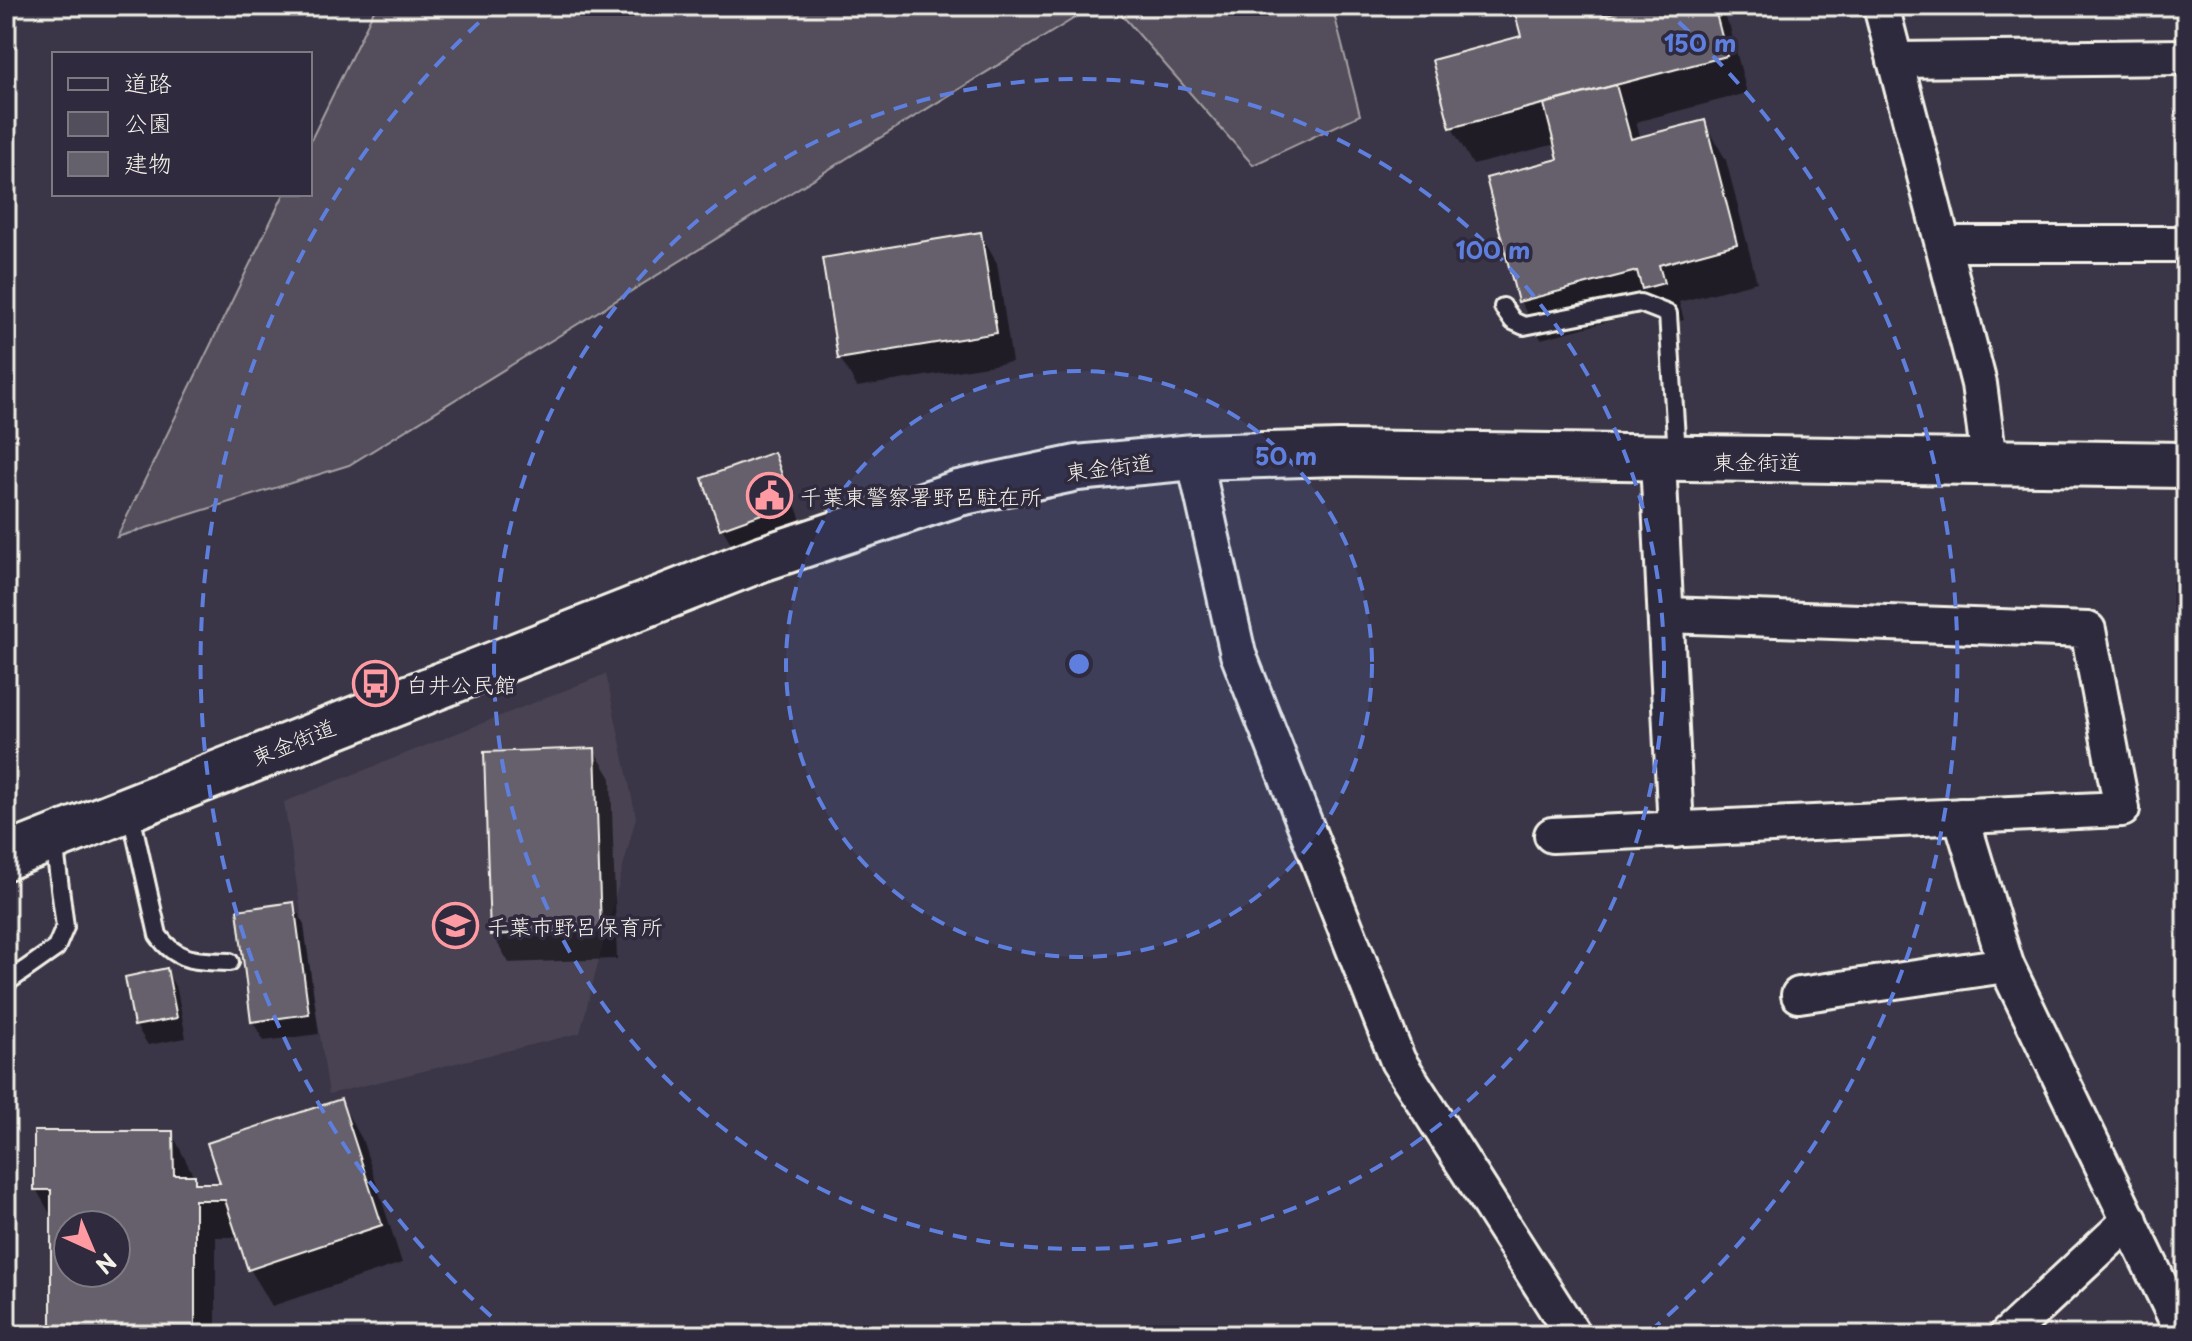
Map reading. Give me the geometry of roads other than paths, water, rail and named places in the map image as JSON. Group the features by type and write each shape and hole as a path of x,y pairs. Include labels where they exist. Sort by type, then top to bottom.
{"highway":[{"name":"東金街道","path":"6,857 471,671 864,522 959,493 1077,468 1194,457 1339,453 2186,465"}],"street":[{"path":"1881,6 1979,384 1989,460"},
{"path":"1895,60 2186,57"},
{"path":"1945,244 2186,244"},
{"path":"1194,457 1238,654 1398,1061 1573,1335"},
{"path":"1668,460 1666,615 1676,830"},
{"path":"1552,835 2122,809 2088,630 1666,615"},
{"path":"1961,816 2006,965 2184,1335"},
{"path":"1799,995 2006,965"},
{"path":"2007,1335 2130,1220"}],"lane":[{"path":"1503,307 1513,321 1524,326 1640,303 1668,314 1668,460"},
{"path":"129,807 158,935 167,948 187,961 230,962"},
{"path":"6,983 56,948 65,927 54,837"}],"place":[{"name":"千葉東警察署野呂駐在所","path":"769,495"},
{"name":"白井公民館","path":"375,683"},
{"name":"千葉市野呂保育所","path":"456,925"}]}
